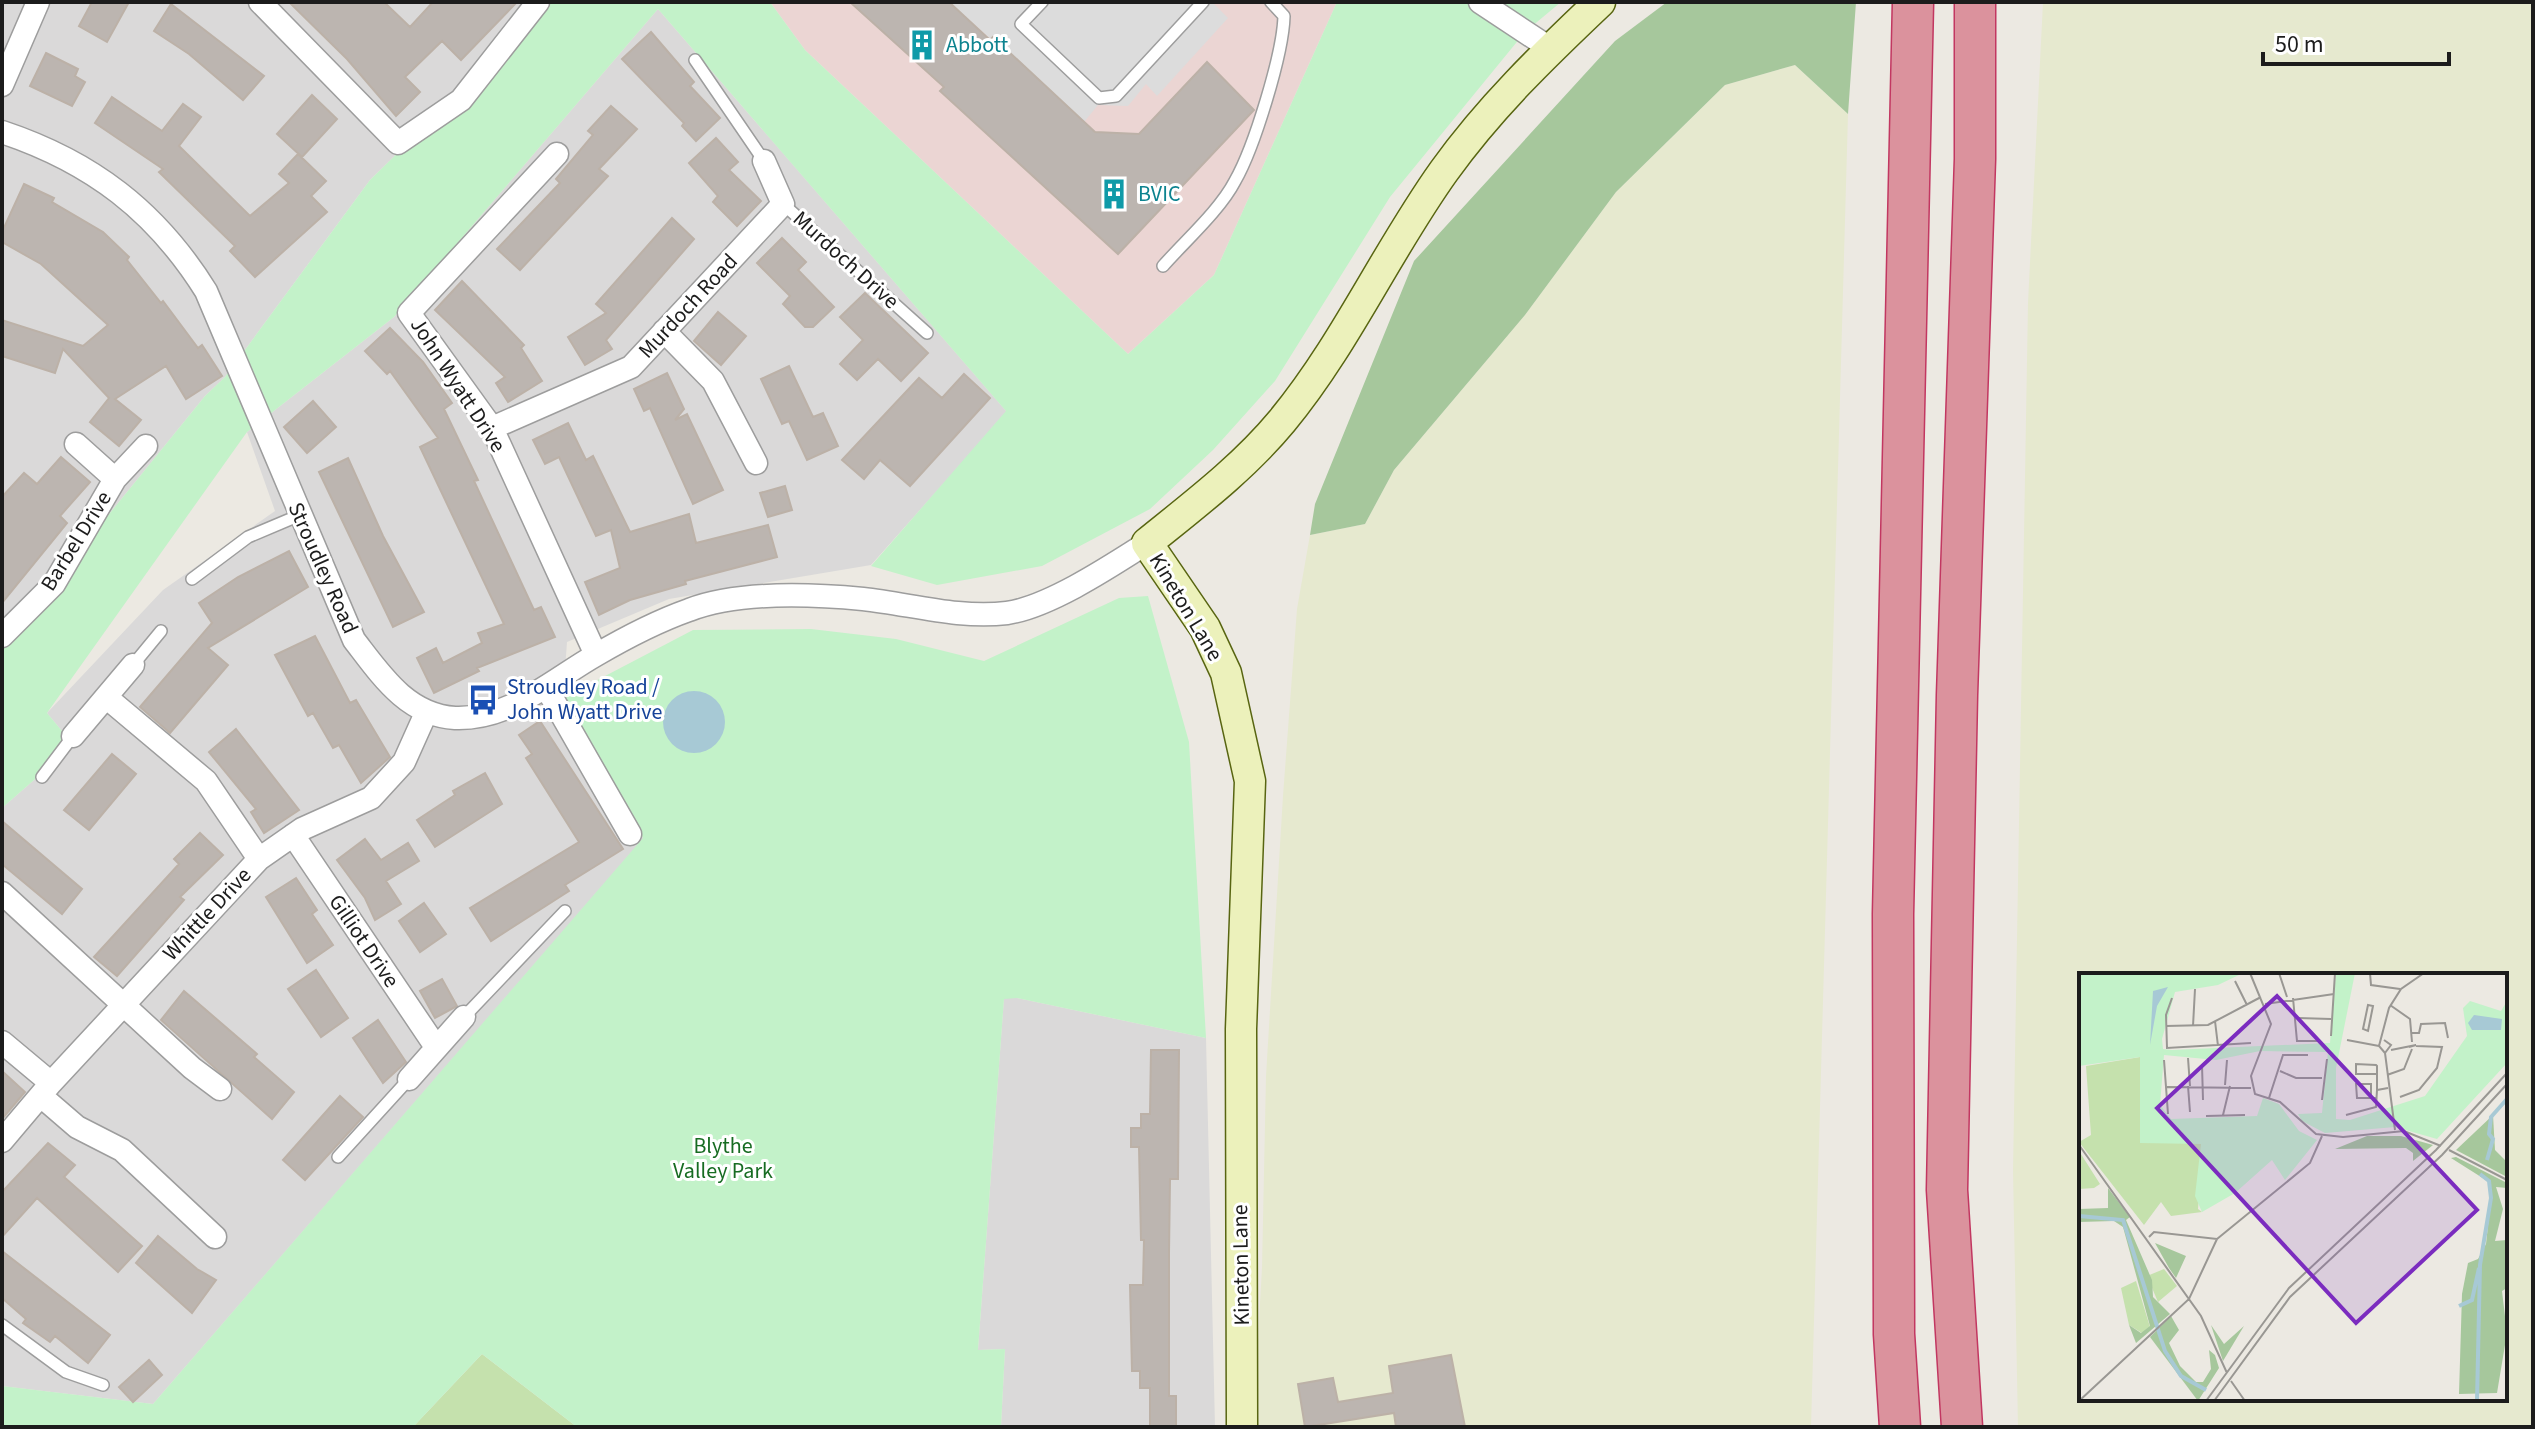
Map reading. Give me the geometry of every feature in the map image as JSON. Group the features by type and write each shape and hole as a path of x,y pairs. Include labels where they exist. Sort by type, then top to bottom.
{"highway":[{"path":"1900,1427 1894,1334 1893,914 1913,2"},
{"path":"1962,1427 1947,1190 1957,695 1975,159 1975,2"}],"street":[{"path":"2,85 38,2"},
{"path":"262,2 398,143 461,100 538,2"},
{"path":"1480,2 1551,49"},
{"name":"Kineton Lane","path":"1242,1427 1241,1045 1250,781 1226,673 1205,628 1147,543 1247,461 1283,420 1316,374 1444,171 1493,108 1600,2"},
{"name":"Stroudley Road","path":"2,132 41,145 93,171 138,208 181,251 206,291 354,640 391,688 426,713 456,718 489,715 547,689 596,655 691,609 767,595 862,599 947,612 1009,613 1102,572 1147,543"},
{"name":"John Wyatt Drive","path":"557,154 409,313 492,428 596,655"},
{"name":"Murdoch Drive","path":"764,161 783,204"},
{"name":"Murdoch Road","path":"492,428 631,367 783,204"},
{"path":"664,331 713,381 756,463"},
{"name":"Barbel Drive","path":"76,444 115,479"},
{"name":"Barbel Drive","path":"2,636 54,584 115,479 146,446"},
{"path":"73,736 133,665"},
{"path":"547,689 630,834"},
{"path":"106,697 206,781 259,859"},
{"name":"Whittle Drive","path":"2,1141 259,859 293,835 371,798 404,762 426,713"},
{"name":"Gilliot Drive","path":"293,835 436,1047"},
{"path":"2,893 220,1089"},
{"path":"409,1079 464,1017"},
{"path":"2,1042 77,1127 122,1150 215,1237"}],"lane":[{"path":"1042,2 1021,24 1099,98 1116,96 1199,3"},
{"path":"1163,266 1234,184 1247,155 1282,39 1284,16 1271,2"},
{"name":"Murdoch Drive","path":"695,60 764,161"},
{"name":"Murdoch Drive","path":"783,204 927,333"},
{"path":"192,579 248,537 300,515"},
{"path":"133,665 161,631"},
{"path":"42,777 73,736"},
{"path":"464,1017 565,911"},
{"path":"338,1157 409,1079"},
{"path":"2,1325 66,1372 103,1385"}],"shaded area":[{"path":"2,2 552,2 370,180 225,377 205,396 2,646"},
{"path":"770,2 1337,2 1214,275 1128,354 805,50"},
{"path":"949,2 1212,2 1228,18 1157,96 1146,84 1128,106 1098,105 1084,122"},
{"path":"658,9 1007,412 871,565 669,599 567,642 563,698 644,838 153,1404 2,1386 2,808 50,766 67,737 47,713 163,590 275,511 247,432 394,317"},
{"path":"1004,998 1017,998 1206,1038 1215,1427 1001,1427 1005,1349 978,1350"}],"green space":[{"path":"552,2 770,2 805,50 1128,354 1214,275 1337,2 1561,2 1525,32 1390,197 1275,381 1213,450 1150,509 1042,566 937,585 871,566 1006,411 658,9 394,317 247,432 47,713 67,737 50,766 2,808 2,646 205,396 225,377 370,180"},
{"path":"1667,2 1856,2 1848,114 1795,65 1725,85 1616,192 1525,315 1394,470 1365,524 1310,535 1315,504 1414,261 1615,41"},
{"path":"2043,2 2533,2 2533,1427 2018,1427 2013,1171 2028,303"},
{"path":"1795,65 1848,114 1811,1427 1253,1427 1262,1268 1266,1076 1283,796 1297,609 1310,535 1365,524 1394,470 1525,315 1616,192 1725,85"},
{"name":"Blythe Valley Park","path":"1148,596 1189,742 1206,1038 1017,998 1004,999 978,1350 1005,1349 1001,1427 577,1427 482,1354 413,1427 2,1427 2,1386 153,1404 643,838 563,698 693,630 811,629 896,639 984,661 1119,598"},
{"path":"482,1354 577,1427 413,1427"}],"water":[{"path":"688,691 700,691 716,700 723,710 723,734 716,744 700,753 688,753 668,739 663,728 663,716 677,696"}],"building":[{"path":"92,2 129,2 107,42 79,26"},
{"path":"289,2 384,2 410,27 433,2 517,2 461,60 442,41 405,77 420,92 396,116 347,59"},
{"name":"BVIC","path":"850,2 949,2 990,40 993,37 1095,132 1139,134 1207,62 1254,110 1118,254 940,91 944,87"},
{"path":"171,4 264,76 243,100 189,54 154,31"},
{"path":"651,32 694,82 690,86 720,118 696,141 682,126 684,123 622,59"},
{"path":"46,53 78,69 75,76 85,82 72,106 30,86"},
{"path":"312,95 337,119 302,157 277,134"},
{"path":"112,97 162,131 183,104 201,117 179,146 250,216 289,183 279,174 298,154 326,181 311,196 327,212 255,277 230,251 235,246 159,172 163,169 95,123"},
{"path":"611,106 637,129 599,169 608,176 520,270 497,249 560,183 556,179 593,135 588,131"},
{"path":"716,138 738,162 729,170 761,201 737,226 713,202 718,196 689,163"},
{"path":"24,184 54,198 52,202 103,232 129,257 127,260 198,348 202,345 222,376 186,399 166,366 115,399 141,420 119,446 90,422 109,398 63,349 55,373 2,356 2,320 83,346 108,325 41,264 2,242 2,232"},
{"path":"672,218 694,239 606,340 612,349 585,365 568,337 606,313 596,304"},
{"path":"782,238 806,262 798,270 834,307 813,327 805,327 783,304 790,296 757,263"},
{"path":"462,281 524,345 521,348 542,381 508,402 496,383 505,377 435,310"},
{"path":"865,293 928,353 901,381 878,359 857,380 840,364 863,340 840,317"},
{"path":"718,312 746,336 721,365 694,341"},
{"path":"390,328 423,362 452,403 444,409 478,480 474,481 534,610 541,607 555,637 477,668 479,671 434,693 417,658 436,648 443,663 482,643 478,633 504,624 420,447 438,438 390,371 387,374 365,351"},
{"path":"789,366 813,417 823,413 838,446 807,460 789,421 782,424 761,379"},
{"path":"667,373 684,409 675,420 687,414 723,490 693,504 650,408 644,411 634,389"},
{"path":"964,374 990,398 910,486 880,460 864,479 842,460 919,378 942,398"},
{"path":"313,401 336,427 307,453 284,427"},
{"path":"568,423 586,460 593,456 630,532 689,514 696,543 768,525 777,557 685,581 686,584 630,600 599,615 585,582 620,568 611,530 596,536 559,457 545,464 533,440"},
{"path":"61,457 90,482 60,516 67,523 2,603 2,497 24,473 37,484"},
{"path":"348,458 383,536 424,612 393,627 319,472"},
{"path":"785,486 792,510 768,517 760,493"},
{"path":"289,551 308,587 208,648 228,665 170,733 140,707 212,623 199,603 238,577"},
{"path":"315,636 350,703 356,700 390,757 361,783 339,745 333,748 313,713 308,716 275,655"},
{"path":"540,721 623,849 565,885 569,891 491,941 470,908 579,842 526,758 532,754 519,735"},
{"path":"236,729 299,810 264,833 251,812 256,809 209,752"},
{"path":"112,754 136,774 89,830 64,810"},
{"path":"485,773 502,804 435,847 417,820 455,795 453,791"},
{"path":"2,821 82,889 62,914 2,864"},
{"path":"200,833 223,855 180,897 184,900 117,976 94,957 179,864 174,859"},
{"path":"365,839 381,860 408,843 419,861 386,881 401,904 375,920 365,898 337,860"},
{"path":"296,878 317,910 312,914 333,945 307,963 266,897"},
{"path":"424,903 446,934 420,952 399,921"},
{"path":"316,970 348,1018 321,1037 288,989"},
{"path":"442,979 457,1006 435,1018 420,991"},
{"path":"184,991 257,1054 254,1057 294,1092 272,1119 161,1020"},
{"path":"378,1020 406,1062 383,1083 353,1038"},
{"path":"1151,1050 1179,1050 1178,1179 1170,1179 1169,1253 1169,1396 1176,1396 1176,1427 1150,1427 1150,1388 1140,1388 1140,1371 1132,1371 1130,1285 1143,1285 1144,1240 1141,1240 1139,1147 1131,1147 1131,1128 1141,1128 1141,1114 1150,1114"},
{"path":"2,1071 25,1092 2,1119"},
{"path":"340,1096 363,1117 305,1180 283,1160"},
{"path":"48,1143 75,1165 64,1177 142,1246 118,1272 37,1198 2,1237 2,1192"},
{"path":"158,1236 197,1269 216,1280 192,1313 136,1263"},
{"path":"2,1251 110,1335 88,1363 55,1336 50,1342 23,1323 26,1319 2,1298"},
{"path":"1451,1355 1465,1427 1396,1427 1394,1413 1305,1427 1298,1384 1333,1378 1338,1402 1393,1393 1389,1366"},
{"path":"149,1360 162,1375 133,1402 119,1387"}],"place":[{"name":"Abbott","path":"922,45"},
{"name":"BVIC","path":"1114,194"},
{"name":"Stroudley Road / John Wyatt Drive","path":"483,700"}]}
